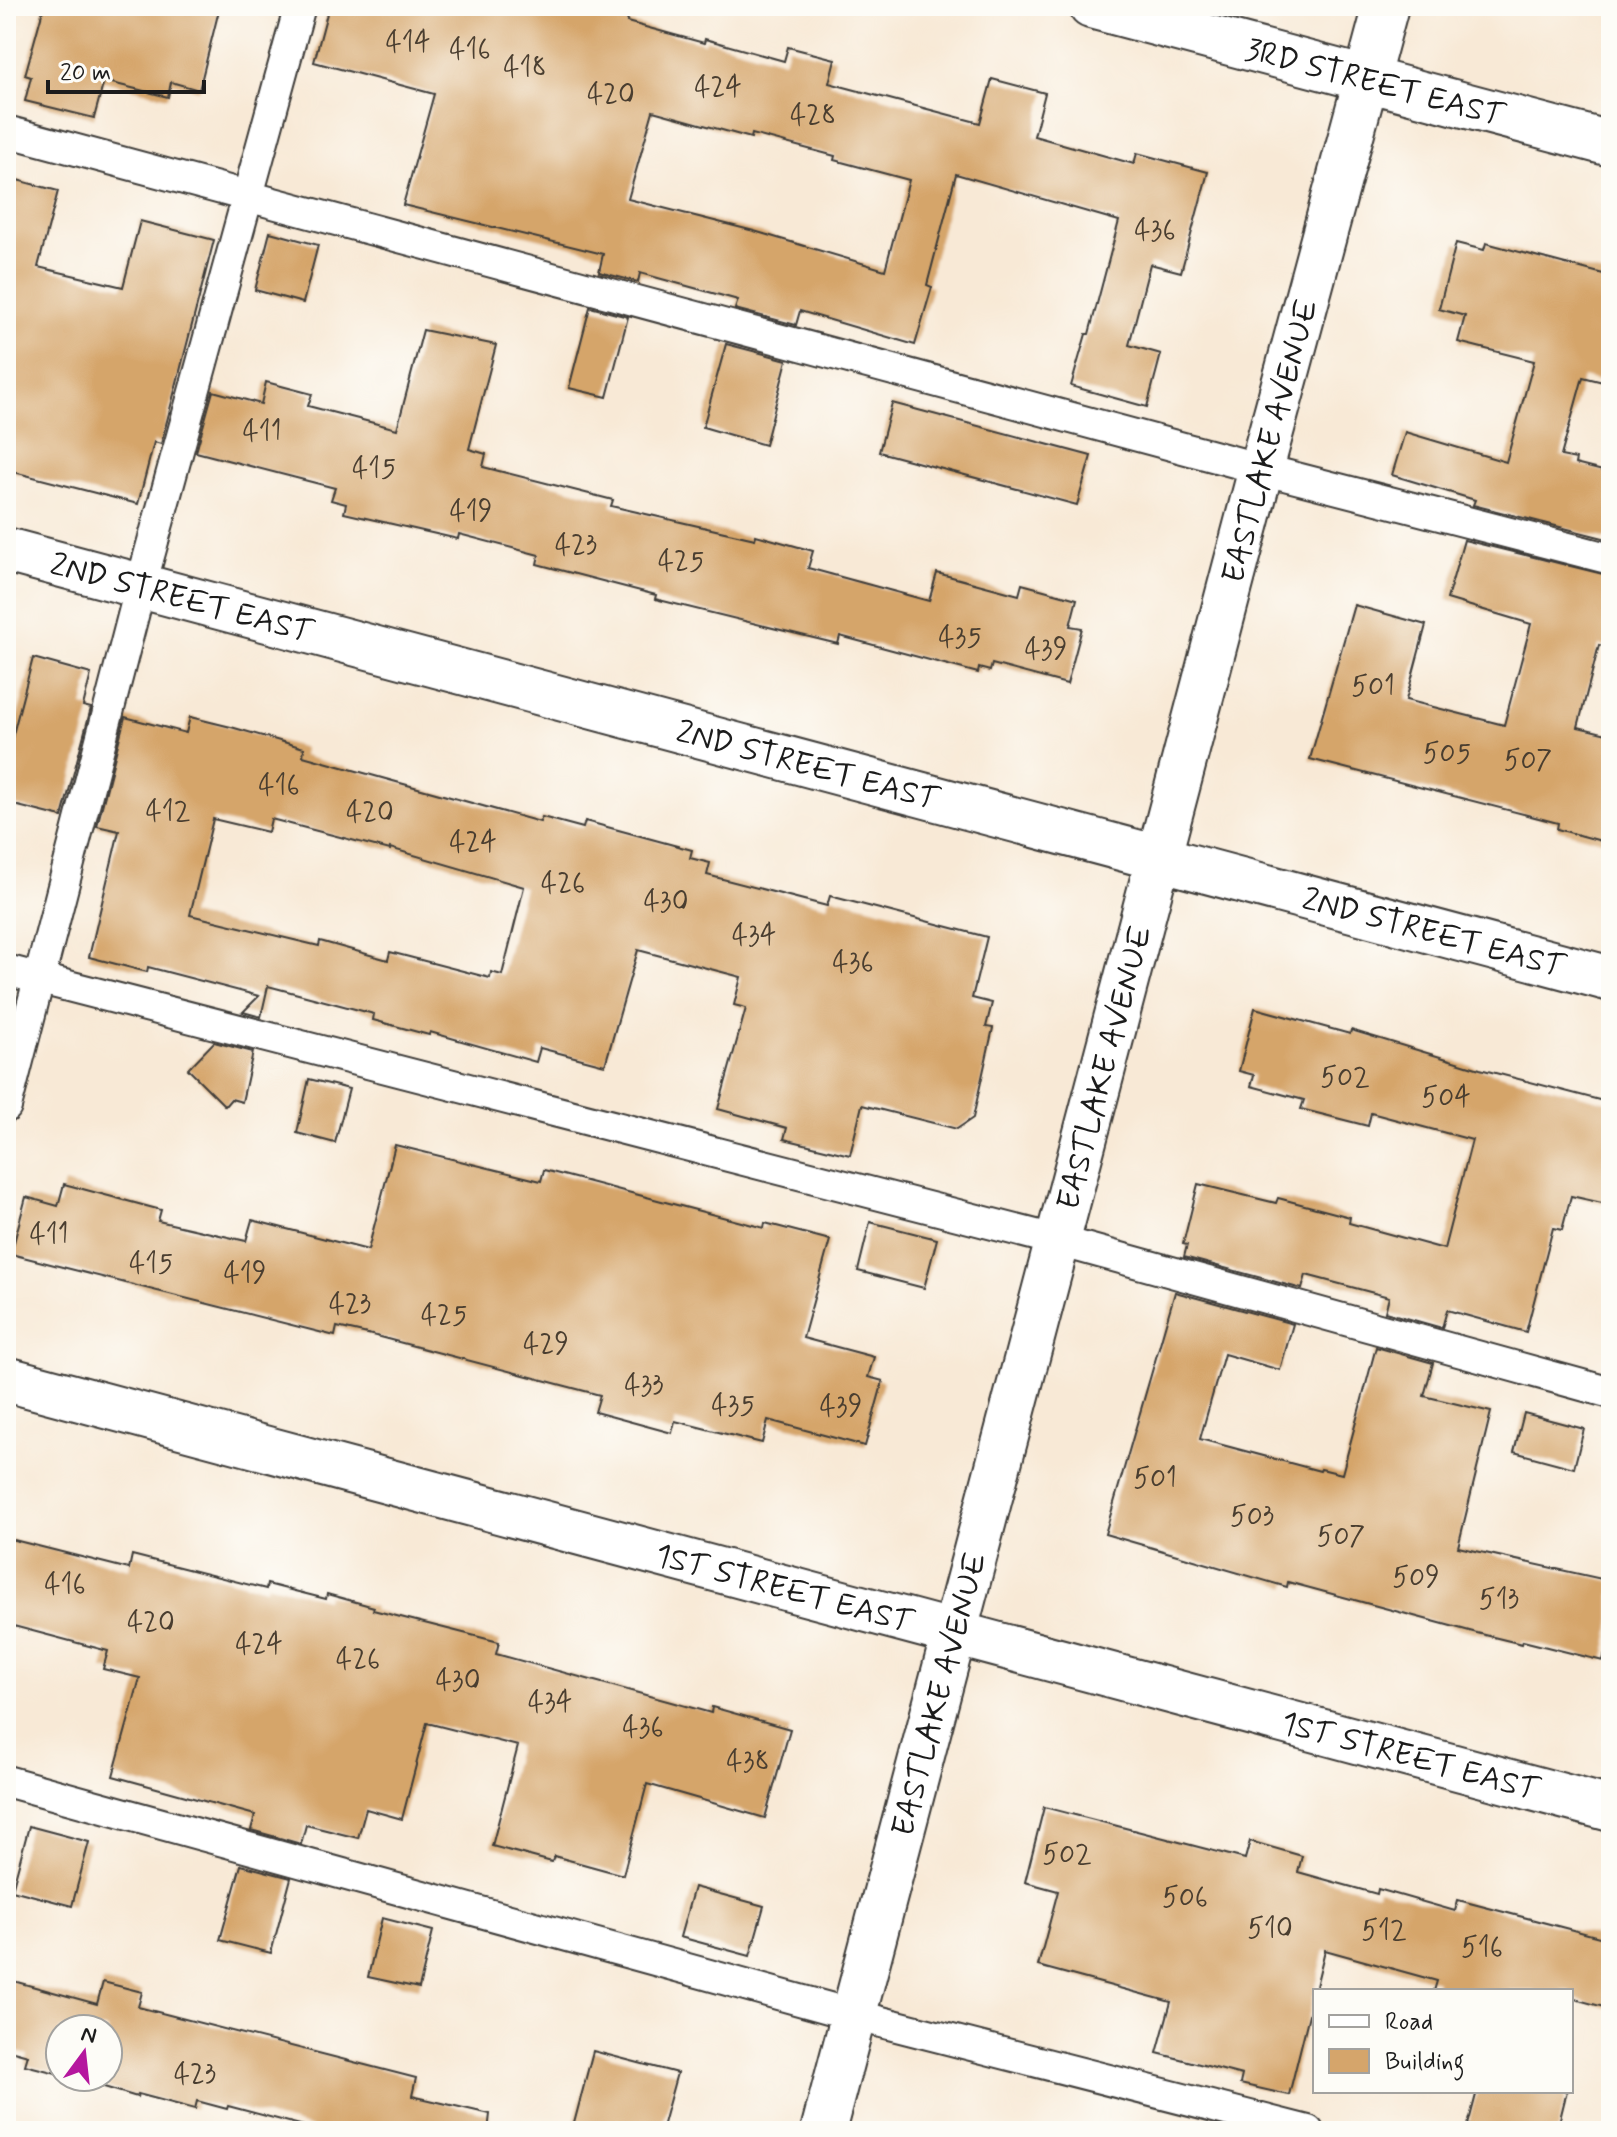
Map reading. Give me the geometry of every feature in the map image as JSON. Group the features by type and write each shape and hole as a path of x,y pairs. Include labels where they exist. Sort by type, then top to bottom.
{"street":[{"name":"3RD STREET EAST","path":"1091,6 1611,144"},
{"name":"EASTLAKE AVENUE","path":"823,2131 1158,857 1386,6"},
{"name":"2ND STREET EAST","path":"6,550 1611,979"},
{"name":"1ST STREET EAST","path":"6,1379 1611,1809"}],"lane":[{"path":"6,1107 141,585 300,6"},
{"path":"6,131 1261,469 1611,559"},
{"path":"6,970 1059,1241 1611,1393"},
{"path":"6,1781 854,2015 1308,2131"}],"building":[{"path":"44,6 220,6 199,90 171,82 168,97 104,81 94,118 25,101 31,77 25,75"},
{"path":"329,6 631,6 627,22 784,61 788,47 835,59 829,83 980,123 992,79 1045,93 1034,136 1134,164 1137,153 1208,172 1181,272 1150,264 1129,345 1161,354 1147,407 1071,386 1086,334 1089,334 1119,221 956,174 927,285 932,287 915,345 800,311 796,325 735,309 738,300 640,273 638,282 599,272 603,254 403,205 434,94 314,62","holes":["653,111 751,138 752,134 835,156 834,160 909,180 885,270 754,231 628,199"]},
{"path":"6,177 58,191 38,267 123,287 140,221 214,240 161,444 154,442 138,504 6,470"},
{"path":"270,232 318,245 303,303 255,290"},
{"path":"1456,243 1484,250 1486,243 1611,276 1611,384 1583,377 1561,456 1576,459 1575,464 1611,473 1611,540 1473,505 1475,500 1392,475 1405,432 1506,462 1534,361 1458,342 1465,316 1439,309"},
{"path":"590,307 628,317 607,397 569,388"},
{"path":"423,330 496,345 469,449 486,454 483,467 613,500 611,506 755,539 756,535 813,551 808,568 929,601 937,573 1019,595 1022,584 1077,599 1070,626 1082,628 1067,684 992,664 990,671 979,668 978,673 840,636 838,644 655,599 656,595 537,564 539,555 459,534 458,539 344,513 346,504 331,500 335,488 196,452 213,391 261,404 266,382 312,394 308,406 397,429"},
{"path":"726,344 787,360 765,445 703,427"},
{"path":"892,403 1091,456 1077,505 879,452"},
{"path":"1464,540 1611,576 1611,648 1599,645 1578,727 1611,735 1611,818 1605,842 1557,829 1558,823 1310,759 1354,605 1426,625 1406,700 1504,725 1531,624 1447,599"},
{"path":"33,658 91,674 83,706 91,708 62,817 6,803 6,761"},
{"path":"125,717 186,733 190,717 304,748 303,756 540,822 542,817 583,828 585,821 692,850 690,858 710,863 707,875 827,906 830,896 987,937 972,998 992,1003 986,1027 993,1028 973,1118 957,1129 862,1105 850,1155 784,1139 787,1128 718,1109 746,1008 734,1005 741,977 638,950 605,1065 540,1048 536,1062 430,1032 429,1035 373,1020 374,1014 268,986 261,1017 243,1012 259,996 148,967 147,972 89,957 119,831 97,826","holes":["213,819 268,832 271,819 390,848 524,887 502,975 491,972 490,978 390,952 388,960 320,941 319,946 190,915"]},
{"path":"1255,1008 1350,1034 1351,1030 1480,1069 1611,1103 1611,1205 1571,1196 1562,1230 1553,1228 1526,1332 1447,1310 1442,1328 1385,1312 1389,1297 1306,1275 1302,1289 1184,1257 1187,1245 1183,1244 1198,1184 1276,1203 1278,1198 1350,1217 1349,1223 1444,1249 1472,1140 1371,1113 1368,1126 1301,1109 1304,1100 1251,1086 1254,1075 1239,1071"},
{"path":"214,1042 253,1052 242,1102 231,1099 225,1106 188,1069"},
{"path":"309,1079 349,1089 335,1143 297,1133"},
{"path":"395,1145 541,1181 544,1170 764,1228 765,1223 830,1240 803,1338 874,1357 868,1377 883,1381 865,1446 768,1420 762,1443 675,1421 672,1433 595,1412 600,1395 372,1335 337,1327 335,1336 11,1254 26,1197 58,1206 64,1184 161,1210 158,1221 246,1241 252,1220 368,1250"},
{"path":"870,1222 937,1239 924,1288 858,1271"},
{"path":"1175,1292 1293,1324 1280,1370 1224,1354 1200,1439 1342,1474 1376,1347 1433,1363 1424,1396 1491,1412 1458,1547 1611,1581 1611,1628 1603,1661 1477,1633 1288,1582 1287,1587 1105,1534"},
{"path":"1524,1413 1584,1429 1574,1468 1514,1452"},
{"path":"6,1538 129,1569 132,1555 266,1589 267,1584 326,1599 327,1594 374,1607 373,1610 499,1642 496,1654 711,1713 712,1707 790,1729 765,1818 647,1784 623,1875 554,1856 552,1862 492,1846 518,1746 427,1723 402,1819 366,1809 358,1838 306,1825 301,1844 251,1830 255,1815 113,1776 140,1678 103,1669 108,1651 6,1624"},
{"path":"1044,1807 1245,1859 1250,1841 1302,1856 1298,1872 1377,1894 1378,1889 1455,1911 1458,1900 1611,1940 1611,2009 1573,1999 1573,1989 1435,1989 1437,1981 1325,1950 1289,2095 1240,2084 1242,2075 1157,2053 1171,2002 1038,1966 1058,1891 1025,1882"},
{"path":"29,1826 89,1842 72,1906 12,1890"},
{"path":"241,1865 291,1878 271,1953 220,1940"},
{"path":"694,1887 764,1906 750,1956 680,1937"},
{"path":"382,1918 433,1931 419,1988 368,1977"},
{"path":"6,1979 97,2004 103,1982 142,1992 138,2007 416,2078 412,2096 490,2114 488,2131 323,2131 228,2106 227,2109 197,2101 195,2109 124,2093 124,2013 44,2013 44,2070 25,2065 28,2055 6,2049"},
{"path":"593,2051 677,2073 661,2131 572,2131"},
{"path":"1476,2093 1566,2093 1557,2131 1490,2131 1468,2125"}]}
